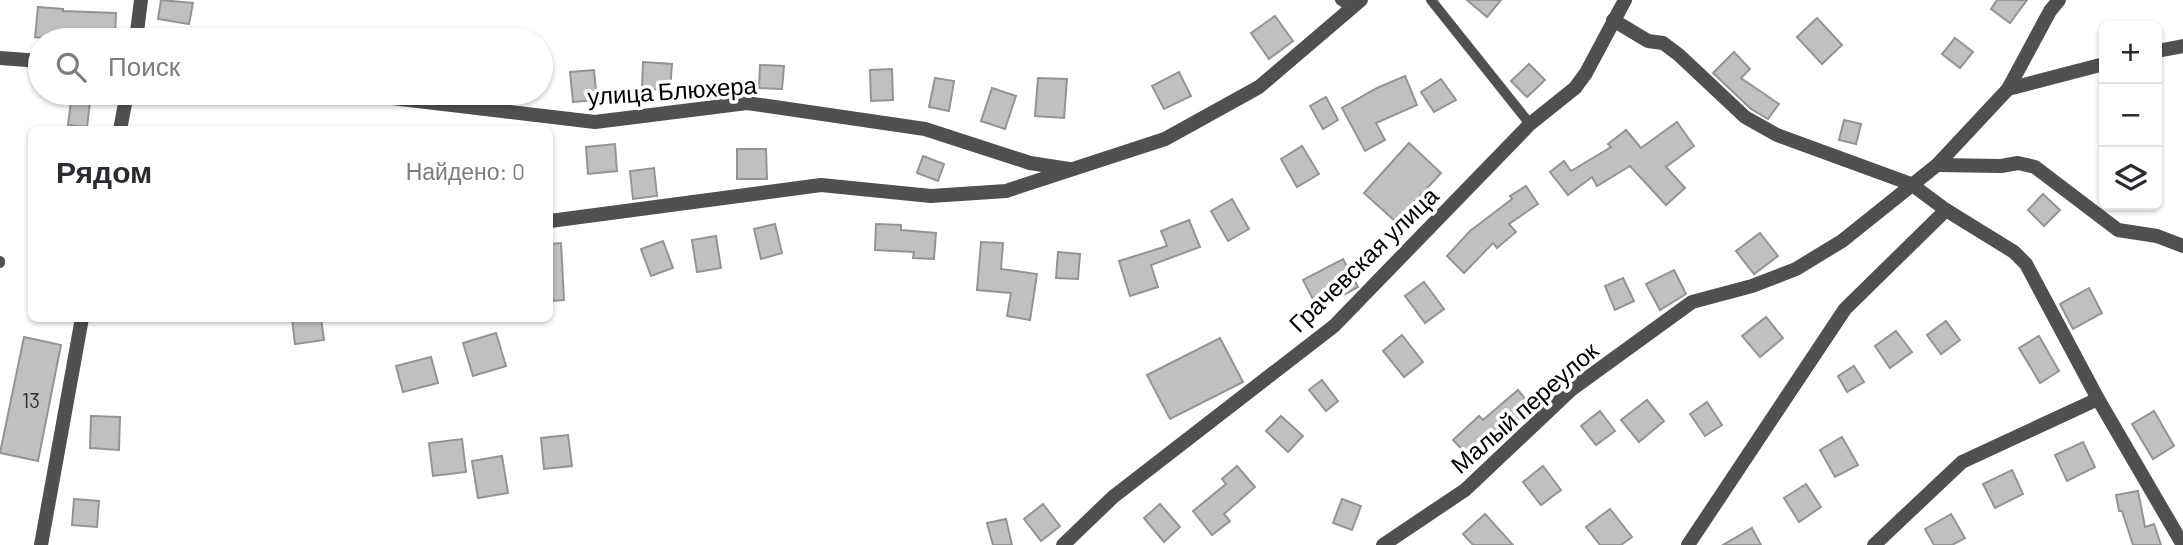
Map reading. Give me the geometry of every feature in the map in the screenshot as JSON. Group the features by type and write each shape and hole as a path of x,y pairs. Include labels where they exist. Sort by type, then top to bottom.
{"street":[{"path":"138,28 141,0"},
{"name":"Грачевская улица","path":"1063,545 1112,496 1334,326 1530,124 1575,88 1586,73 1625,0"},
{"name":"Малый переулок","path":"1383,545 1465,490 1572,389 1692,302 1752,286 1796,268 1842,241 1937,165 2008,89 2050,11 2059,0"},
{"name":"улица Блюхера","path":"553,221 821,185 931,196 1006,191 1165,139 1259,87 1351,3"},
{"path":"1613,20 1648,41 1663,43 1745,117 1777,135 1912,184 1946,210 2014,252 2026,264 2098,399 2183,545"},
{"path":"2162,50 2183,46"},
{"path":"0,58 28,60"},
{"path":"2008,89 2099,65"},
{"name":"улица Блюхера","path":"451,105 595,122 747,103 925,129 1030,163 1076,170"},
{"path":"121,126 125,105"},
{"path":"1937,165 2001,166 2018,163 2035,167 2118,230 2157,236 2183,246"},
{"path":"1688,545 1845,309 1946,210"},
{"path":"41,545 81,322"},
{"path":"1877,544 1962,462 2098,399"}],"lane":[{"path":"1432,0 1530,124"}],"building":[{"path":"161,0 193,3 189,24 158,19"},
{"path":"1467,0 1501,0 1487,17"},
{"path":"1997,0 2027,0 2010,23 1991,9"},
{"path":"38,7 116,13 115,28 36,28"},
{"path":"1275,16 1293,41 1269,59 1251,33"},
{"path":"1817,18 1842,45 1822,64 1797,37"},
{"path":"1955,38 1973,52 1960,68 1942,54"},
{"path":"1734,52 1750,69 1741,78 1779,104 1768,119 1751,109 1713,73"},
{"path":"643,62 672,64 670,90 642,89"},
{"path":"1529,64 1545,80 1527,97 1511,81"},
{"path":"760,65 784,66 782,89 759,88"},
{"path":"892,69 893,100 871,101 870,70"},
{"path":"594,70 597,100 573,102 570,72"},
{"path":"1179,72 1191,96 1164,109 1152,86"},
{"path":"1405,76 1417,105 1376,123 1385,140 1365,151 1342,108"},
{"path":"935,78 954,81 949,111 929,107"},
{"path":"1038,78 1067,79 1064,118 1035,116"},
{"path":"1441,79 1456,100 1434,112 1421,92"},
{"path":"992,88 1016,96 1005,129 981,121"},
{"path":"1326,97 1338,120 1323,129 1310,106"},
{"path":"70,105 90,105 87,126 68,125"},
{"path":"1844,120 1861,124 1856,144 1839,140"},
{"path":"1677,122 1694,146 1666,167 1685,188 1666,205 1630,166 1597,186 1592,177 1568,195 1550,172 1564,161 1571,171 1611,147 1608,144 1626,130 1641,148"},
{"path":"1409,143 1441,173 1396,222 1364,193"},
{"path":"615,144 617,171 588,174 586,147"},
{"path":"1302,146 1319,174 1297,187 1281,159"},
{"path":"737,149 766,149 767,179 737,179"},
{"path":"923,156 944,164 938,181 917,173"},
{"path":"654,168 657,196 633,199 630,171"},
{"path":"1526,186 1538,204 1509,224 1516,232 1497,248 1493,243 1464,273 1447,256 1470,231 1512,199 1510,196"},
{"path":"2043,194 2060,210 2044,226 2028,210"},
{"path":"1232,199 1249,229 1228,241 1211,211"},
{"path":"1189,220 1200,247 1151,265 1158,287 1130,296 1119,261 1167,246 1161,231"},
{"path":"775,224 782,253 761,259 754,229"},
{"path":"876,224 901,225 901,230 936,233 934,259 913,258 914,252 875,250"},
{"path":"1760,233 1778,256 1754,274 1736,251"},
{"path":"716,236 721,268 697,272 692,240"},
{"path":"663,241 673,268 651,276 641,249"},
{"path":"981,242 1003,243 1001,269 1037,274 1030,320 1007,316 1011,293 977,290"},
{"path":"561,243 564,300 553,301 553,244"},
{"path":"1058,252 1080,254 1078,279 1056,278"},
{"path":"1343,259 1358,287 1318,309 1303,280"},
{"path":"1674,270 1686,294 1660,310 1646,284"},
{"path":"1623,278 1634,301 1615,310 1605,286"},
{"path":"1424,282 1444,309 1425,323 1405,296"},
{"path":"2089,288 2102,313 2073,329 2060,304"},
{"path":"1766,317 1783,338 1760,357 1742,336"},
{"path":"1946,321 1960,340 1941,354 1927,335"},
{"path":"292,322 322,322 324,340 295,344"},
{"path":"1896,331 1912,352 1890,368 1875,346"},
{"path":"496,333 506,366 473,376 463,343"},
{"path":"1402,335 1423,362 1404,377 1383,351"},
{"path":"2039,336 2059,371 2040,383 2019,348"},
{"path":"24,337 61,345 38,461 0,453"},
{"path":"1220,338 1243,382 1170,419 1147,375"},
{"path":"431,357 438,383 403,392 396,366"},
{"path":"1854,366 1864,382 1847,392 1838,376"},
{"path":"1322,380 1338,401 1326,411 1309,390"},
{"path":"1518,390 1532,407 1474,462 1453,440 1479,416 1483,420"},
{"path":"1647,400 1664,421 1639,442 1621,420"},
{"path":"1707,402 1722,425 1705,436 1690,414"},
{"path":"1600,411 1615,431 1596,445 1581,426"},
{"path":"2154,411 2174,446 2153,459 2132,424"},
{"path":"91,416 120,417 119,450 90,448"},
{"path":"1281,416 1303,436 1288,452 1266,431"},
{"path":"568,435 572,466 544,469 541,438"},
{"path":"1842,437 1858,465 1835,477 1820,450"},
{"path":"462,439 466,472 433,476 429,443"},
{"path":"2083,442 2095,467 2067,481 2055,455"},
{"path":"502,456 508,493 478,498 472,461"},
{"path":"1237,466 1255,487 1224,514 1230,521 1212,535 1193,511 1226,484 1222,479"},
{"path":"1543,466 1561,490 1541,505 1523,482"},
{"path":"2012,470 2023,494 1995,508 1983,484"},
{"path":"1806,484 1821,507 1799,522 1784,498"},
{"path":"2138,491 2145,527 2154,524 2161,545 2133,545 2122,511 2119,511 2116,495"},
{"path":"74,499 99,501 97,527 72,525"},
{"path":"1342,499 1361,506 1352,530 1333,523"},
{"path":"1043,504 1060,526 1041,541 1024,519"},
{"path":"1160,504 1180,527 1164,542 1144,518"},
{"path":"1610,509 1632,537 1621,545 1600,545 1586,527"},
{"path":"1485,514 1513,545 1473,545 1463,534"},
{"path":"1951,514 1965,538 1952,545 1934,545 1925,529"},
{"path":"1006,519 1012,545 993,545 987,523"},
{"path":"1752,528 1761,545 1723,545"}]}
